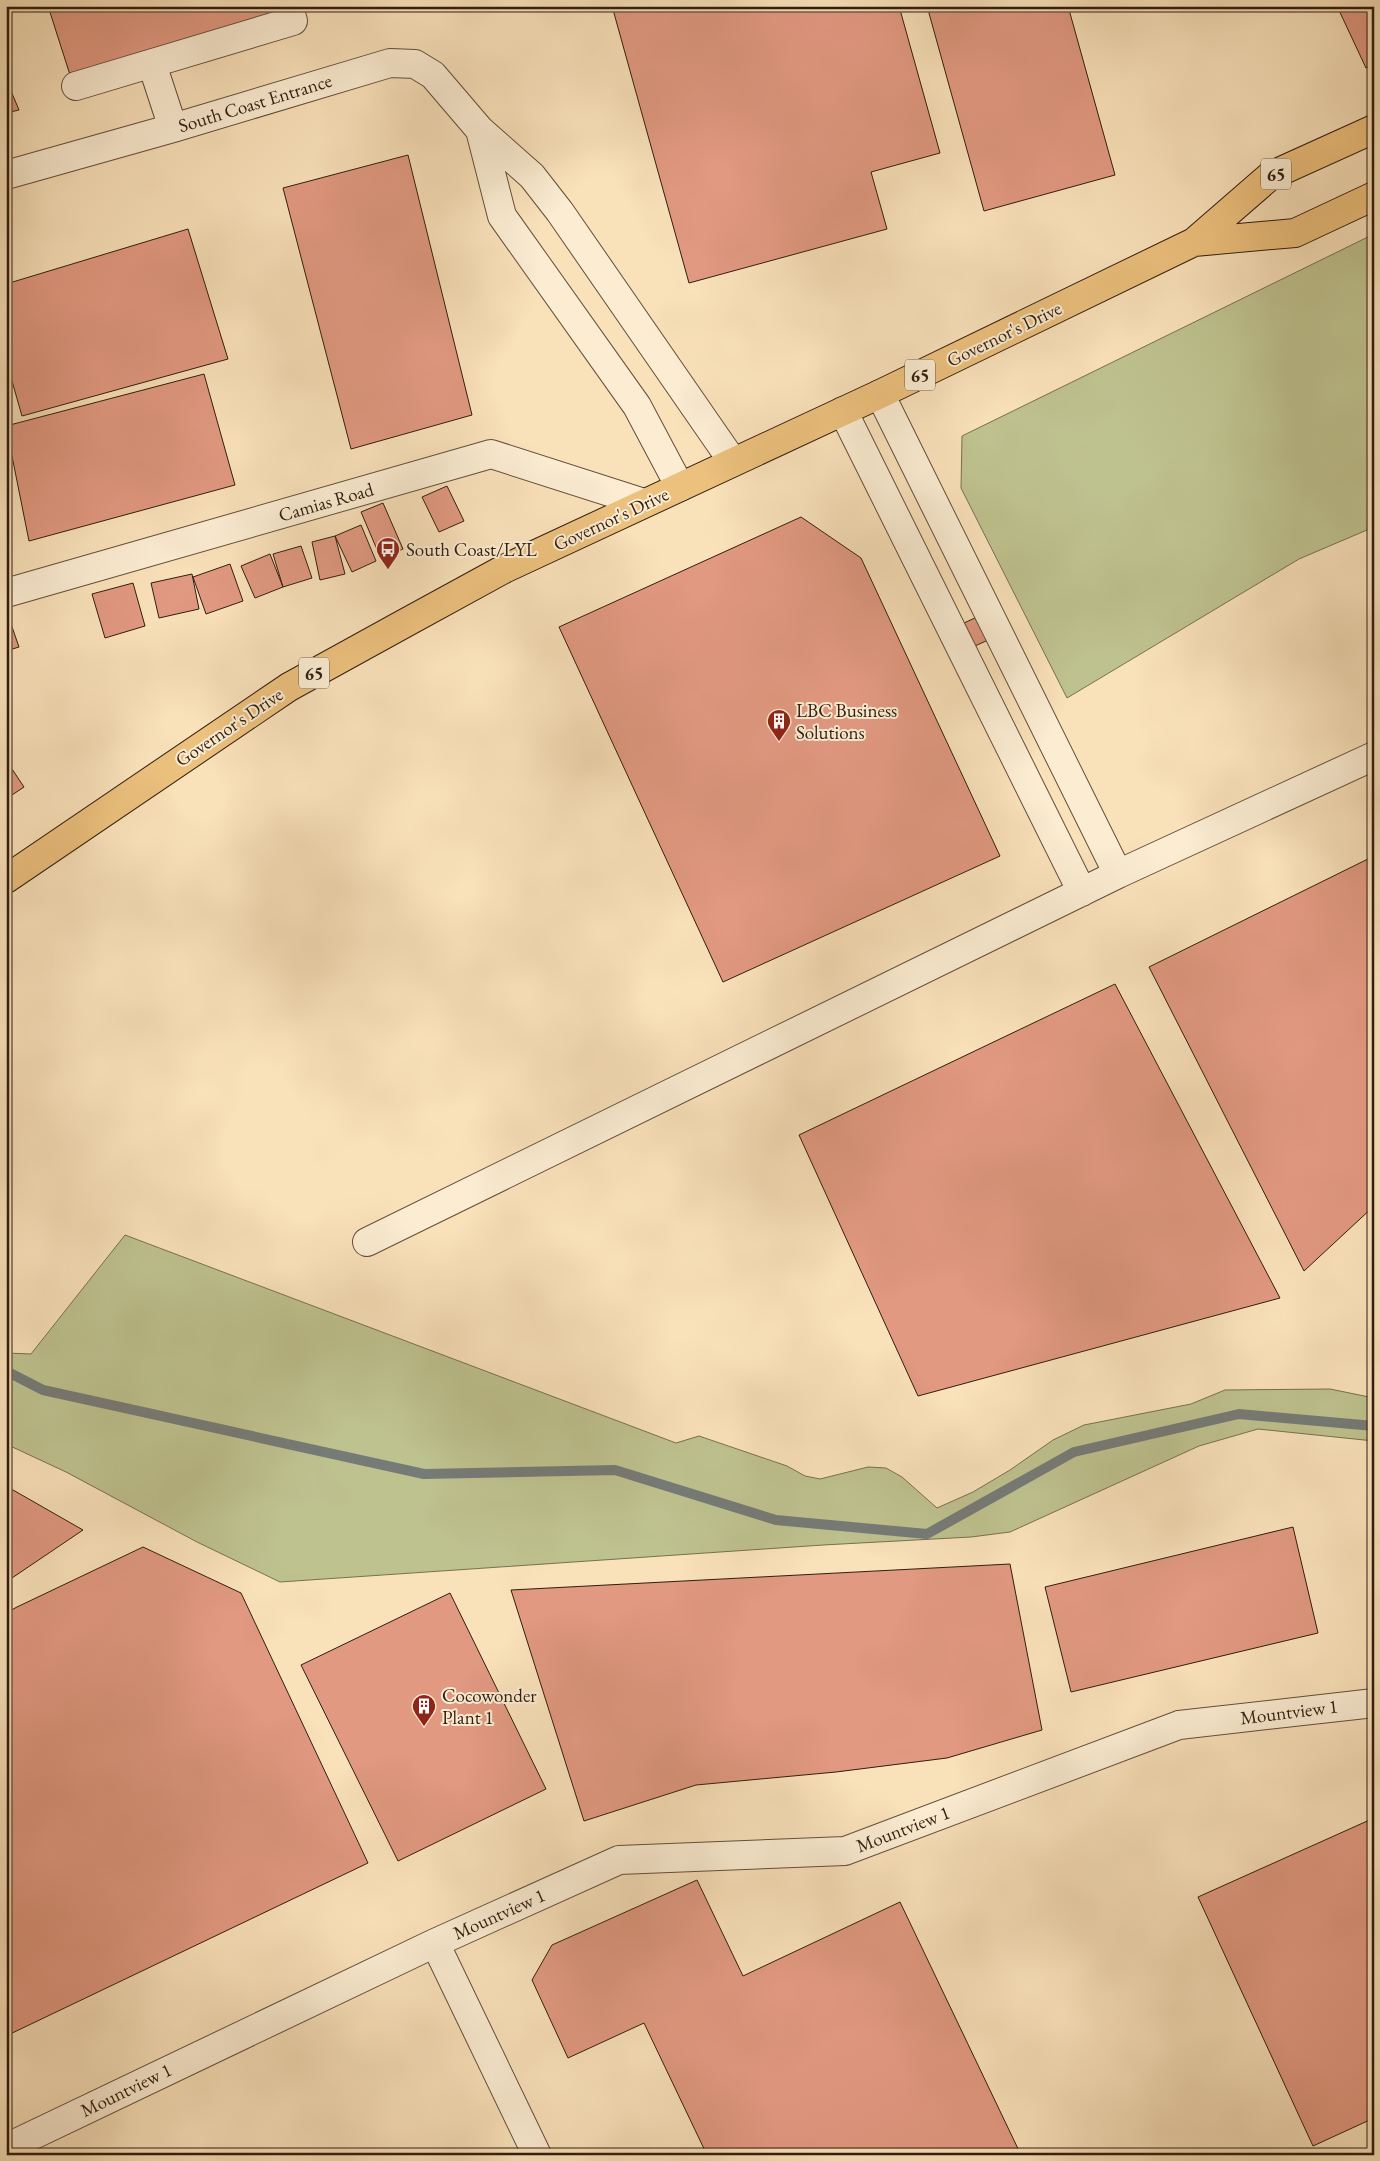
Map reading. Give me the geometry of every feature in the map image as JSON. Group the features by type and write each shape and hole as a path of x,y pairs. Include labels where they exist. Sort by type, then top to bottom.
{"highway":[{"name":"Governor's Drive","path":"6,879 289,687 504,569 880,394 1194,242 1270,176 1374,129"},
{"name":"Governor's Drive","path":"1194,242 1295,233 1374,196"}],"street":[{"path":"76,86 293,21 289,6"},
{"name":"South Coast Entrance","path":"6,175 173,128 390,63 414,64 434,75 480,130 532,176 734,462"},
{"path":"152,64 173,128"},
{"path":"480,130 502,216 637,406 680,487"},
{"path":"880,394 1118,874"},
{"path":"843,411 1082,892"},
{"name":"Camias Road","path":"6,593 491,454 644,503"},
{"path":"941,608 978,590"},
{"path":"367,1242 1118,874 1374,756"},
{"name":"Mountview 1","path":"6,2148 435,1943 620,1860 845,1851 1179,1725 1374,1702"},
{"name":"Mountview 1","path":"435,1943 537,2155"}],"green space":[{"path":"1374,234 1374,527 1299,559 1067,698 961,488 962,436"},
{"path":"125,1235 676,1443 699,1436 787,1466 805,1476 820,1479 868,1467 886,1468 902,1477 937,1508 973,1492 1010,1470 1053,1440 1084,1425 1191,1404 1225,1390 1330,1389 1374,1398 1374,1441 1258,1429 1199,1446 1010,1532 971,1537 823,1545 280,1582 197,1542 66,1472 6,1444 6,1353 31,1354"}],"building":[{"path":"48,6 274,6 277,15 71,78"},
{"path":"612,6 899,6 940,153 871,172 887,229 689,283"},
{"path":"927,6 1068,6 1115,175 984,211"},
{"path":"1337,6 1374,6 1374,65 1366,68"},
{"path":"6,79 19,110 6,113"},
{"path":"408,155 472,415 351,449 283,188"},
{"path":"188,229 228,359 22,416 6,360 6,284"},
{"path":"204,374 235,485 29,541 6,426"},
{"path":"447,486 464,521 439,532 422,497"},
{"path":"383,503 403,549 381,559 361,512"},
{"name":"LBC Business Solutions","path":"801,517 861,558 1000,856 723,982 559,627"},
{"path":"361,525 376,561 352,572 335,536"},
{"path":"335,536 345,574 320,580 312,542"},
{"path":"301,546 312,578 283,587 273,554"},
{"path":"270,554 283,587 255,598 241,566"},
{"path":"230,564 243,601 206,614 193,577"},
{"path":"192,574 199,609 159,618 151,583"},
{"path":"133,583 145,626 105,638 92,594"},
{"path":"977,617 988,640 975,646 964,623"},
{"path":"11,624 19,647 6,651 6,625"},
{"path":"6,760 24,787 6,799"},
{"path":"1374,856 1374,1206 1304,1271 1149,967"},
{"path":"1115,984 1280,1298 918,1396 799,1135"},
{"path":"6,1486 83,1530 6,1582"},
{"path":"1293,1527 1318,1633 1071,1692 1045,1587"},
{"path":"143,1547 241,1593 368,1863 6,2036 6,1613"},
{"path":"1010,1564 1042,1730 947,1758 836,1772 696,1785 584,1821 511,1590"},
{"name":"Cocowonder Plant 1","path":"450,1593 546,1789 398,1861 301,1665"},
{"path":"1374,1818 1374,2118 1313,2146 1198,1897"},
{"path":"697,1880 743,1976 900,1902 1021,2155 707,2155 644,2023 568,2058 532,1980 552,1945"}],"waterway":[{"path":"6,1371 43,1390 424,1474 615,1470 776,1520 927,1534 1074,1452 1239,1414 1374,1426"}],"place":[{"name":"South Coast/LYL","path":"388,570"},
{"name":"LBC Business Solutions","path":"779,742"},
{"name":"Cocowonder Plant 1","path":"424,1727"}]}
